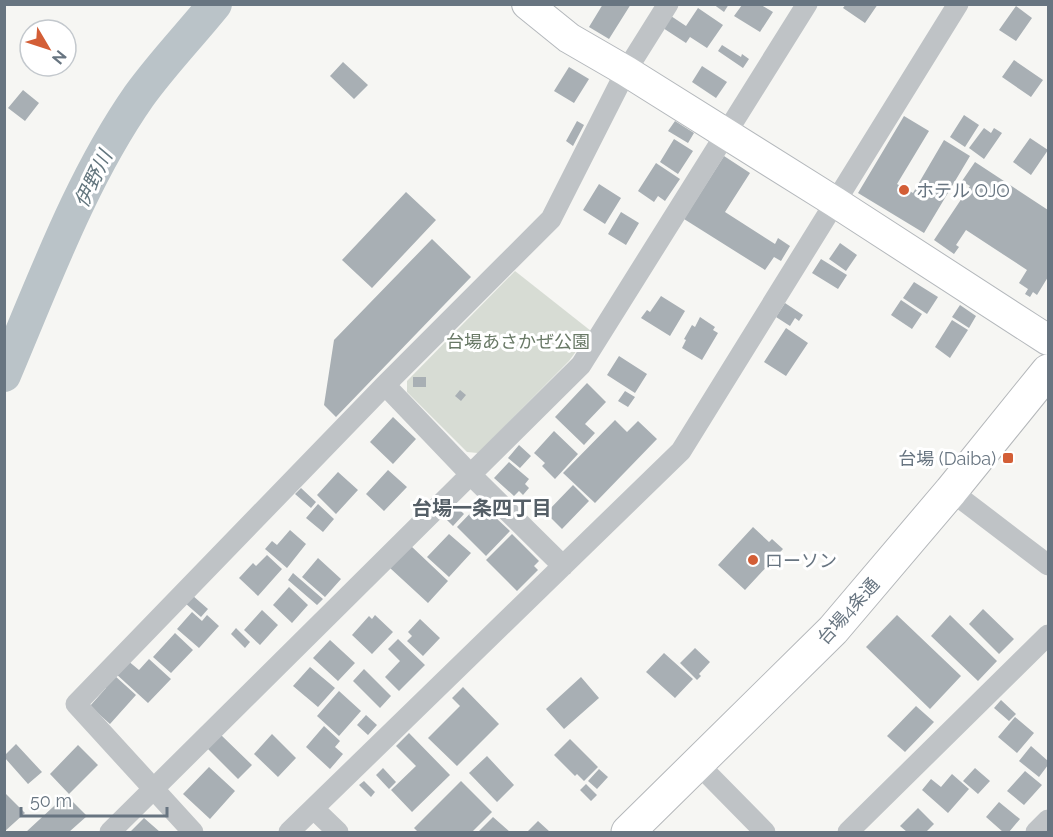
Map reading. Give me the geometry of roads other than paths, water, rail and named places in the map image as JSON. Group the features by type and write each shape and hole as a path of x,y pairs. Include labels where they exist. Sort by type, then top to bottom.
{"highway":[{"name":"台場4条通","path":"628,832 833,630 951,491 1048,371"}],"street":[{"path":"527,4 569,39 626,71 835,202 1048,340"},
{"path":"193,832 76,704 385,385 551,219 626,71 668,4"},
{"path":"110,832 472,476 581,365 807,4"},
{"path":"289,832 681,451 958,4"},
{"path":"385,385 563,566"},
{"path":"951,491 1048,565"},
{"path":"848,832 1048,635"},
{"path":"698,764 765,832"},
{"path":"314,809 338,832"},
{"path":"1036,832 1048,820"}],"waterway":[{"name":"伊野川","path":"4,375 49,267 99,161 139,96 215,4"}],"place":[{"name":"ホテル OJO","path":"904,190"},
{"name":"台場 (Daiba)","path":"1008,458"},
{"name":"ローソン","path":"753,560"}],"district":[{"name":"台場一条四丁目","path":"482,508"}],"park label":[{"name":"台場あさかぜ公園","path":"518,341"}]}
